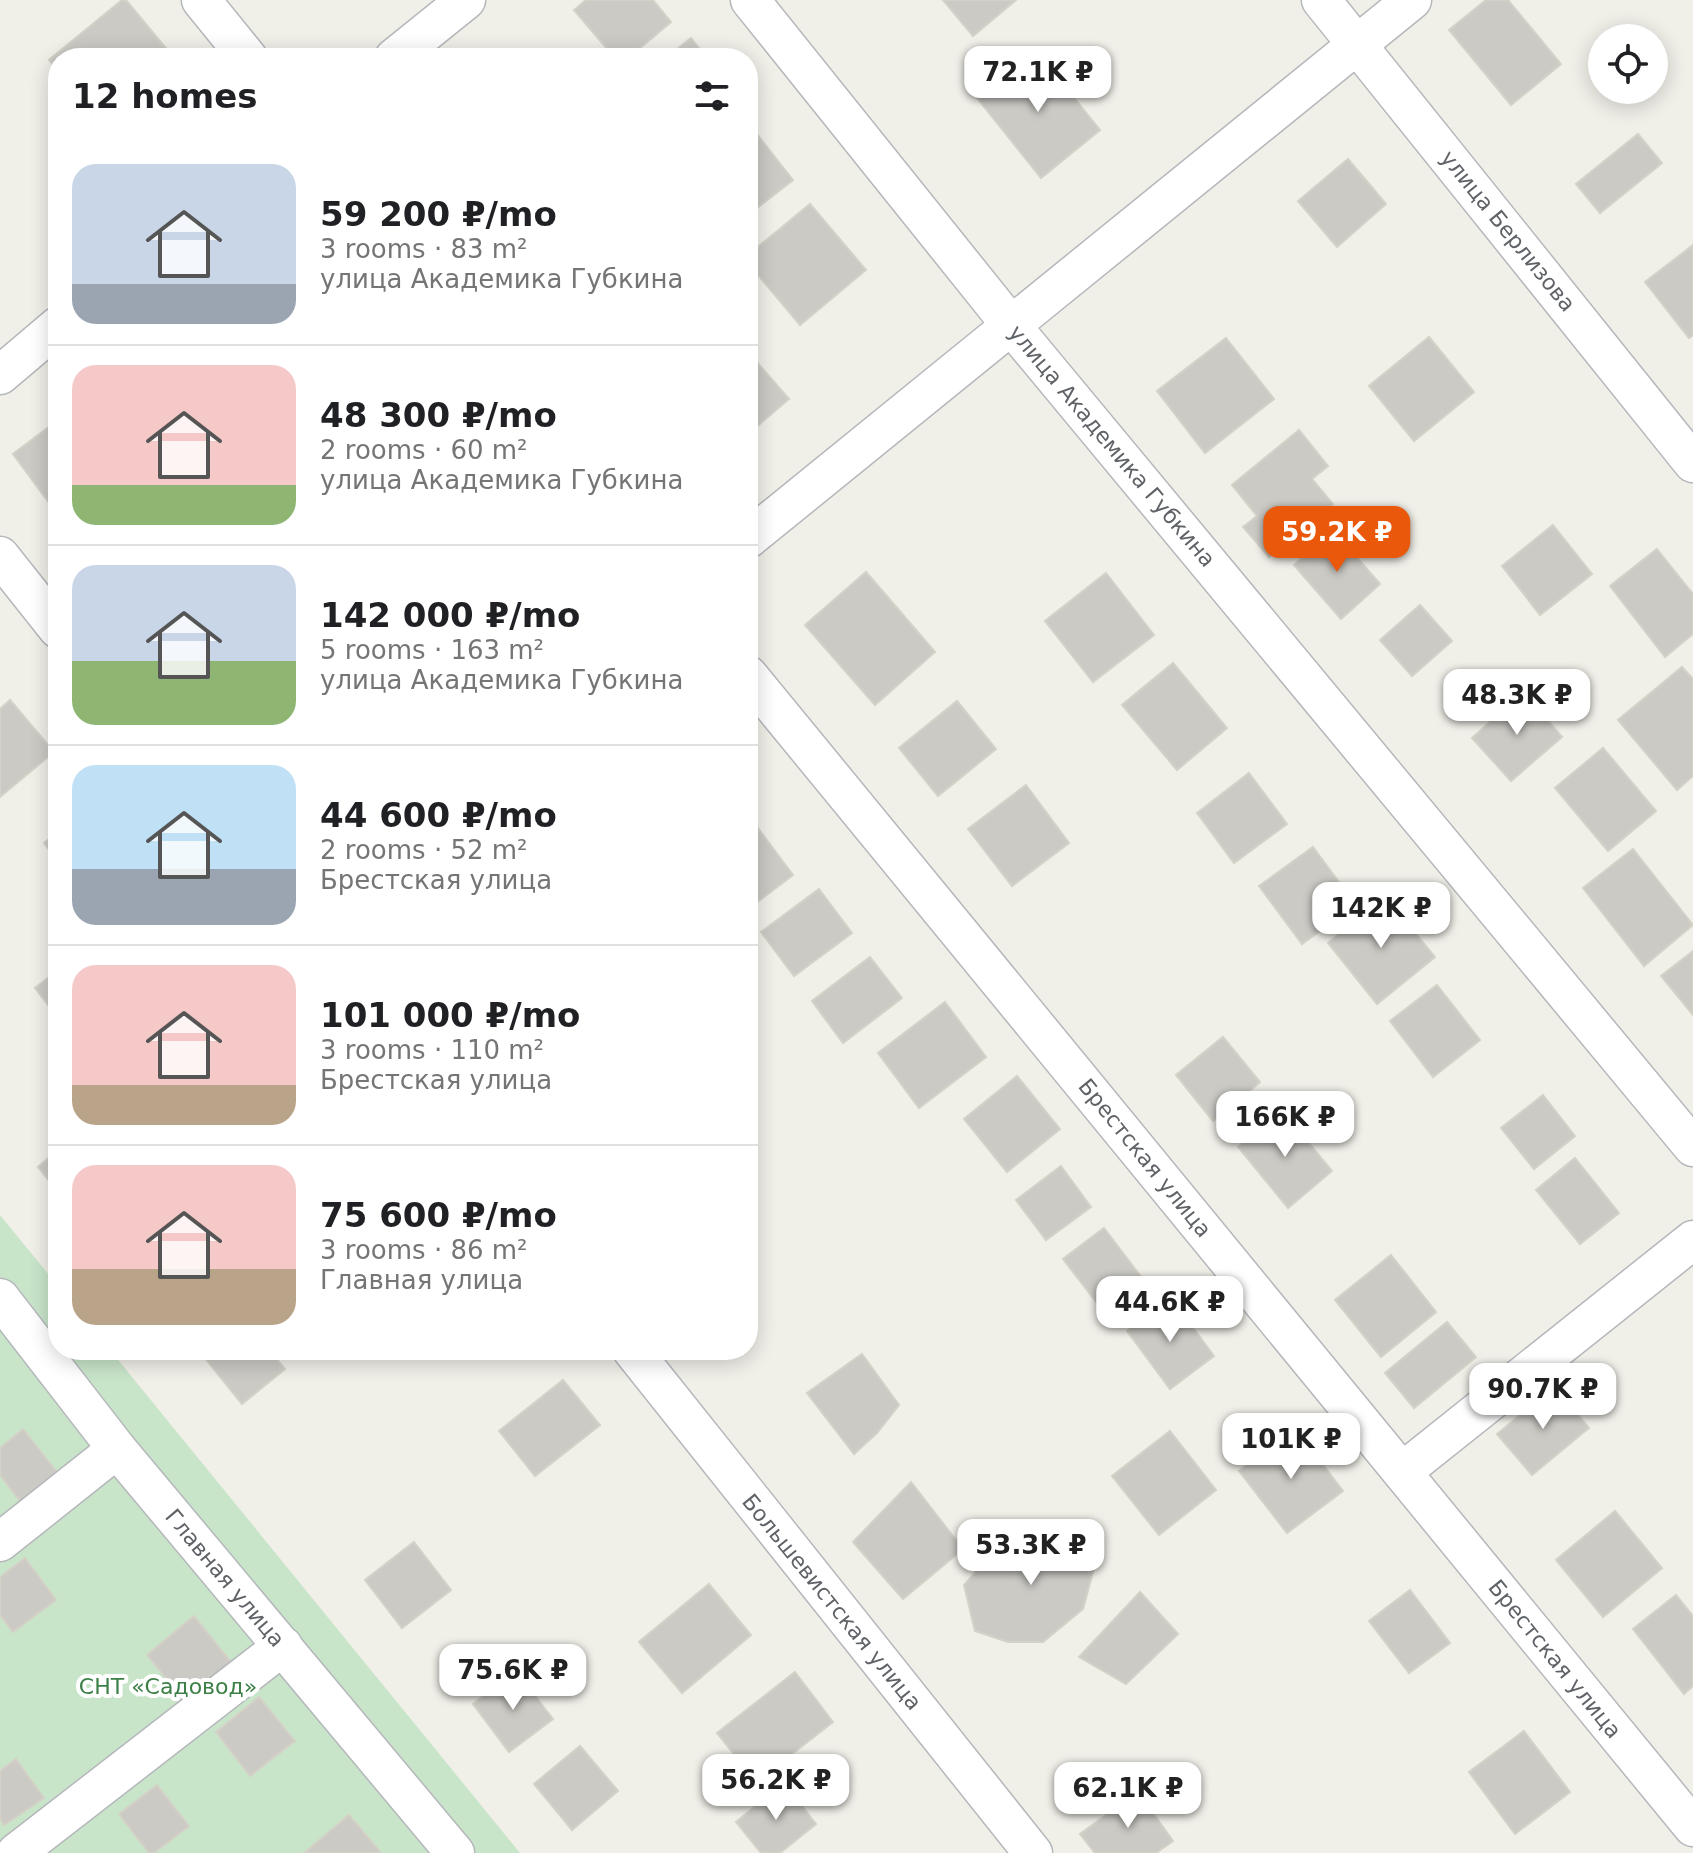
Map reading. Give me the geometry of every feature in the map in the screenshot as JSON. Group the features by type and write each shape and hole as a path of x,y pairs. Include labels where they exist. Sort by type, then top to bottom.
{"street":[{"path":"201,0 240,48"},
{"path":"406,48 466,0"},
{"name":"улица Академика Губкина","path":"750,0 1010,324 1693,1147"},
{"name":"улица Берлизова","path":"1321,0 1693,463"},
{"path":"758,531 1412,0"},
{"path":"0,375 48,334"},
{"path":"0,556 48,616"},
{"name":"Брестская улица","path":"758,687 1693,1827"},
{"path":"1402,1472 1693,1240"},
{"name":"Главная улица","path":"0,1298 48,1360"},
{"name":"Главная улица","path":"48,1360 117,1449 283,1646 435,1846"},
{"name":"Большевистская улица","path":"640,1360 1033,1853"},
{"path":"0,1542 117,1449"},
{"path":"16,1853 283,1646"}],"green space":[{"name":"СНТ «Садовод»","path":"0,1215 48,1274 48,1360 118,1360 520,1853 0,1853"}],"building":[{"path":"122,0 126,0 166,48 64,48"},
{"path":"586,0 653,0 671,22 640,48 606,48 574,10"},
{"path":"943,0 1016,0 973,36"},
{"path":"1486,0 1508,0 1561,64 1511,105 1449,30"},
{"path":"691,38 699,48 678,48"},
{"path":"1036,50 1100,130 1041,178 977,98"},
{"path":"1638,134 1662,163 1600,213 1576,184"},
{"path":"758,135 793,180 758,207"},
{"path":"1348,159 1386,204 1337,247 1298,201"},
{"path":"810,204 866,270 800,325 758,275 758,247"},
{"path":"1693,245 1693,335 1689,338 1645,282"},
{"path":"1429,337 1474,392 1414,441 1369,386"},
{"path":"1226,338 1274,399 1205,453 1157,391"},
{"path":"758,363 789,399 758,425"},
{"path":"48,428 48,501 13,454"},
{"path":"1299,430 1328,466 1312,479 1333,504 1269,557 1243,527 1257,516 1232,485"},
{"path":"1553,525 1592,574 1540,615 1502,566"},
{"path":"1333,530 1380,584 1341,619 1294,565"},
{"path":"1657,549 1693,594 1693,634 1665,657 1610,586"},
{"path":"866,572 935,652 875,705 805,625"},
{"path":"1106,573 1154,635 1093,682 1045,621"},
{"path":"1420,605 1452,641 1412,676 1380,640"},
{"path":"1173,663 1227,728 1177,770 1122,705"},
{"path":"1682,667 1693,679 1693,776 1677,790 1618,720"},
{"path":"1523,692 1562,737 1511,781 1472,738"},
{"path":"10,700 48,745 48,757 0,797 0,709"},
{"path":"957,701 996,749 938,796 899,748"},
{"path":"1603,748 1656,811 1608,851 1555,788"},
{"path":"1249,773 1287,824 1234,863 1197,813"},
{"path":"1026,785 1069,843 1012,886 968,829"},
{"path":"758,828 793,875 758,901"},
{"path":"1313,847 1356,905 1302,944 1259,886"},
{"path":"1633,849 1693,925 1644,966 1583,888"},
{"path":"819,889 852,933 794,976 761,932"},
{"path":"1385,896 1435,957 1377,1004 1328,943"},
{"path":"1693,951 1693,1015 1661,976"},
{"path":"870,957 902,998 843,1043 812,1001"},
{"path":"48,978 48,1005 35,988"},
{"path":"1437,985 1480,1040 1433,1077 1390,1021"},
{"path":"945,1002 986,1057 919,1108 878,1053"},
{"path":"1223,1037 1260,1082 1213,1121 1176,1075"},
{"path":"1017,1076 1060,1129 1007,1172 964,1119"},
{"path":"1543,1095 1575,1136 1534,1169 1501,1128"},
{"path":"1282,1111 1332,1171 1288,1208 1238,1147"},
{"path":"48,1158 48,1180 38,1167"},
{"path":"1575,1158 1619,1213 1580,1244 1536,1190"},
{"path":"1061,1166 1091,1207 1046,1240 1016,1200"},
{"path":"1104,1228 1145,1282 1104,1312 1063,1259"},
{"path":"1391,1255 1436,1312 1381,1357 1335,1300"},
{"path":"1171,1298 1214,1356 1170,1389 1127,1331"},
{"path":"1447,1322 1476,1357 1414,1408 1385,1373"},
{"path":"862,1354 899,1405 877,1433 854,1454 807,1393"},
{"path":"206,1360 277,1360 285,1369 242,1404"},
{"path":"563,1380 600,1425 535,1476 499,1431"},
{"path":"1554,1387 1589,1428 1532,1475 1497,1434"},
{"path":"23,1429 57,1472 20,1501 0,1475 0,1448"},
{"path":"1296,1429 1343,1491 1287,1533 1239,1471"},
{"path":"1170,1431 1216,1490 1159,1535 1112,1476"},
{"path":"911,1482 963,1549 903,1599 853,1542"},
{"path":"1615,1511 1662,1568 1603,1617 1556,1560"},
{"path":"1011,1532 1101,1542 1083,1609 1043,1642 1008,1642 975,1631 964,1585"},
{"path":"414,1542 451,1590 402,1628 365,1580"},
{"path":"25,1558 56,1600 13,1632 0,1615 0,1577"},
{"path":"709,1584 751,1635 682,1693 639,1642"},
{"path":"1410,1590 1450,1643 1409,1673 1369,1621"},
{"path":"1140,1592 1178,1634 1126,1684 1079,1657"},
{"path":"1676,1595 1693,1616 1693,1686 1684,1694 1633,1629"},
{"path":"194,1616 231,1662 184,1700 147,1655"},
{"path":"516,1671 553,1719 509,1752 473,1704"},
{"path":"795,1672 833,1722 756,1782 717,1733"},
{"path":"259,1697 295,1741 250,1776 216,1732"},
{"path":"1524,1731 1570,1792 1515,1834 1469,1772"},
{"path":"580,1746 618,1791 572,1830 534,1784"},
{"path":"16,1759 44,1798 4,1825 0,1819 0,1771"},
{"path":"784,1783 816,1824 780,1853 761,1853 736,1822"},
{"path":"157,1785 189,1826 154,1853 149,1853 119,1814"},
{"path":"1138,1792 1173,1841 1156,1853 1095,1853 1080,1834"},
{"path":"349,1815 381,1853 304,1853"}]}
